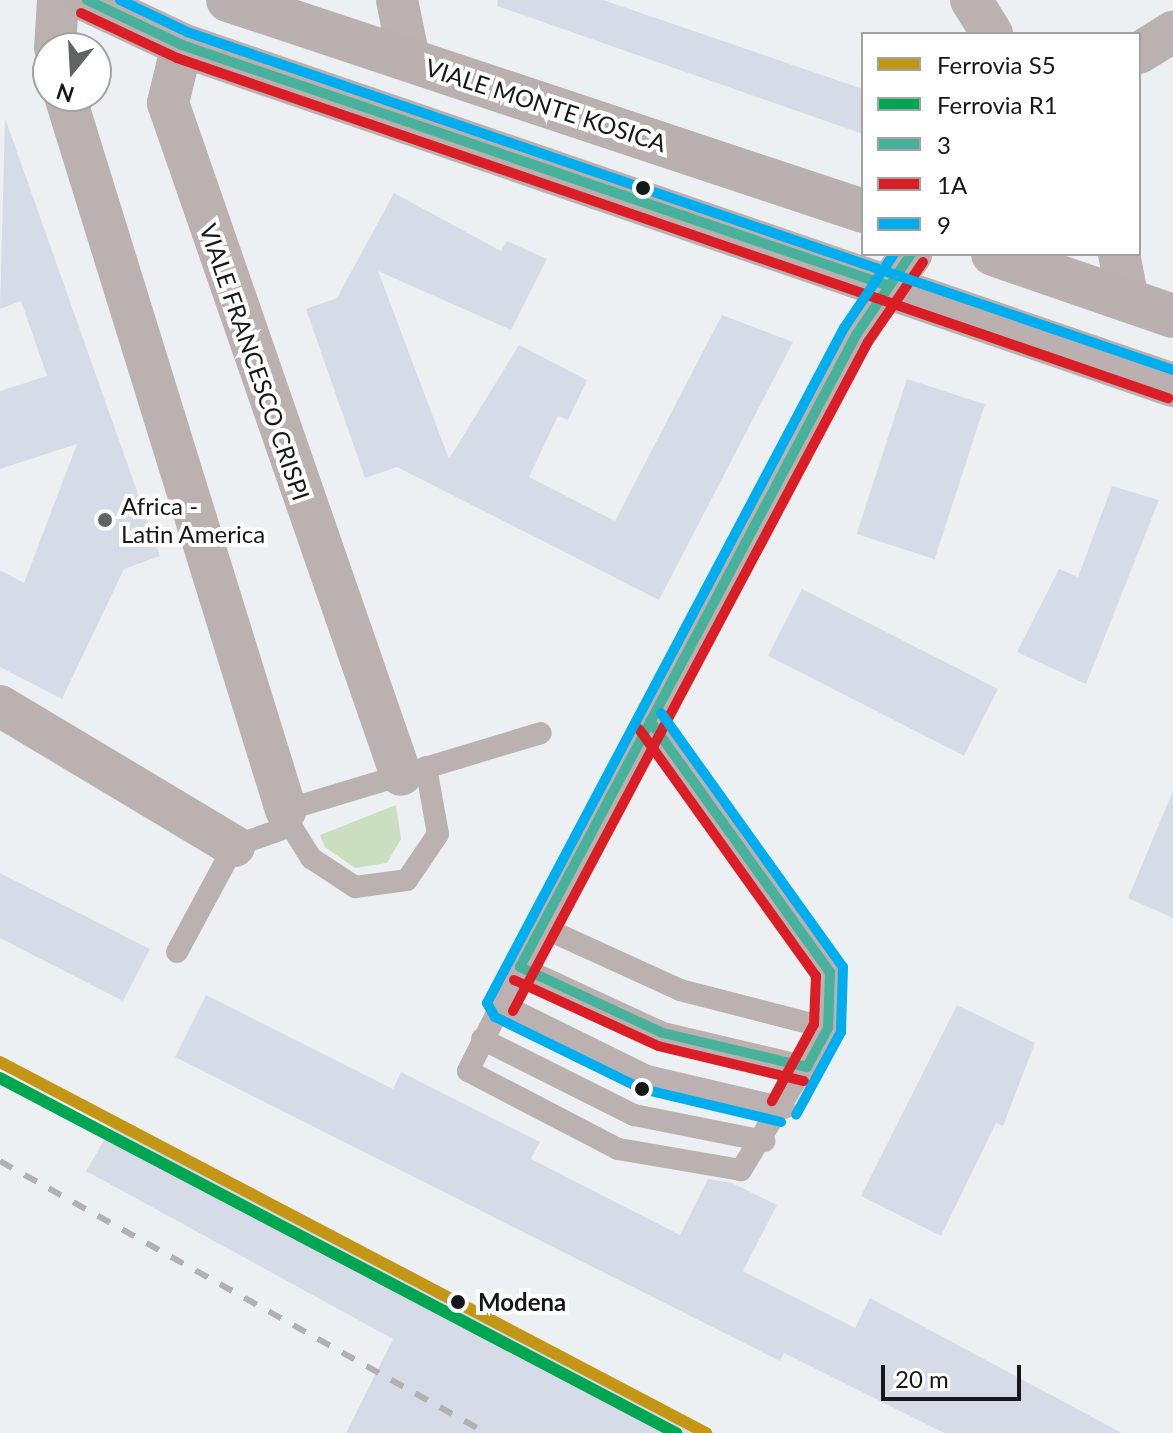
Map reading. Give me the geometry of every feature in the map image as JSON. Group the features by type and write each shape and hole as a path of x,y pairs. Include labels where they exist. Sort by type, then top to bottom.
{"street":[{"path":"56,32 58,0"},
{"path":"87,0 182,45 900,270 1173,385"},
{"name":"VIALE MONTE KOSICA","path":"228,0 861,210"},
{"path":"397,0 409,59"},
{"path":"971,0 991,32"},
{"path":"1141,52 1173,32"},
{"name":"VIALE FRANCESCO CRISPI","path":"182,45 168,103 413,771"},
{"path":"70,112 288,818"},
{"path":"999,256 1173,316"},
{"path":"1119,256 1128,300"},
{"path":"0,706 234,846"}],"lane":[{"path":"650,721 830,972 828,1028 764,1141 741,1170 618,1149 468,1071 650,721 900,270"},
{"path":"177,952 234,846 288,818 413,771 541,733"},
{"path":"288,818 311,858 355,887 407,880 438,834 413,771"},
{"path":"542,927 680,990 828,1028"},
{"path":"520,967 663,1033 807,1067"},
{"path":"501,1004 647,1076 784,1108"},
{"path":"482,1039 634,1115 764,1141"}],"green space":[{"path":"396,805 401,839 387,863 355,868 325,847 320,835"}],"building":[{"path":"498,0 603,0 861,88 861,133 497,6"},
{"path":"5,118 160,556 124,569 62,699 0,667 0,570 24,583 77,444 0,469 0,391 47,376 21,301 0,309"},
{"path":"394,193 501,251 507,241 547,259 511,330 378,271 449,459 519,345 587,380 568,420 558,416 529,477 615,521 722,315 793,342 659,600 397,467 365,478 306,309 337,298"},
{"path":"907,379 985,404 935,559 857,534"},
{"path":"1112,486 1159,500 1086,684 1017,652 1059,569 1078,577"},
{"path":"802,589 998,689 964,756 768,656"},
{"path":"1173,791 1173,918 1128,898"},
{"path":"0,873 150,949 123,1001 0,938"},
{"path":"206,995 393,1089 401,1072 540,1142 531,1159 680,1235 708,1179 732,1183 777,1205 743,1271 855,1328 870,1298 1122,1433 944,1433 784,1353 780,1361 175,1057"},
{"path":"957,1005 1035,1043 1003,1126 996,1123 941,1236 861,1196"},
{"path":"112,1127 702,1433 346,1433 393,1339 86,1171"}],"railway":[{"path":"0,1161 486,1433"}],"rail line":[{"name":"S5","path":"0,1062 706,1433"},
{"name":"R1","path":"0,1078 676,1433"}],"transit line":[{"name":"3","path":"87,0 182,45 889,286"},
{"name":"9","path":"120,0 187,32 1173,370"},
{"name":"1A","path":"81,13 177,58 1168,398"},
{"name":"9","path":"781,1122 642,1089 495,1017 487,1003 844,328 893,256"},
{"name":"3","path":"520,967 856,335 910,256"},
{"name":"1A","path":"513,1011 868,342 923,262"},
{"name":"9","path":"661,713 843,967 841,1032 796,1115"},
{"name":"3","path":"650,721 830,972 828,1028 807,1067"},
{"name":"1A","path":"639,729 816,976 814,1024 772,1101"},
{"name":"3","path":"520,967 663,1033 807,1067"},
{"name":"1A","path":"514,980 658,1046 804,1081"}],"place":[{"name":"Africa - Latin America","path":"105,520"},
{"name":"Modena","path":"458,1302"}]}
